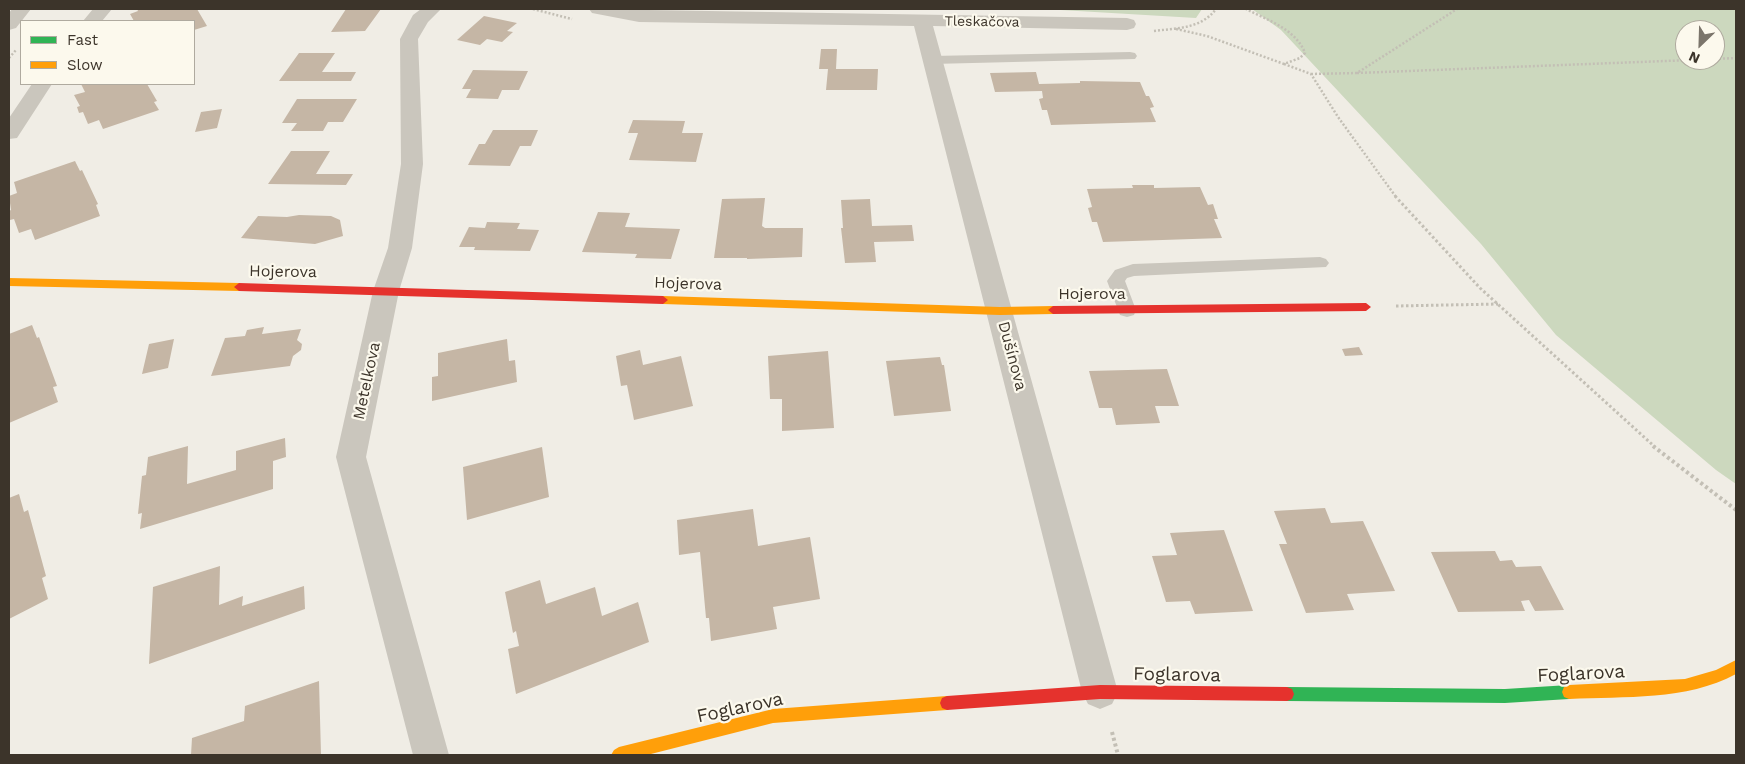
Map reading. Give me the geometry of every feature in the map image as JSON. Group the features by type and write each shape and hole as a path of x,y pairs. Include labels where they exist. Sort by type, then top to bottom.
{"street":[{"path":"9,24 22,9"},
{"path":"93,20 103,9"},
{"name":"Metelkova","path":"431,755 351,457 386,291 400,248 412,164 409,39 420,19 432,9"},
{"name":"Tleskačova","path":"598,9 639,16 1127,24"},
{"name":"Dušínova","path":"922,21 1100,692"},
{"path":"9,132 41,85"},
{"name":"Hojerova","path":"9,282 386,291 1000,310 1366,307"},
{"name":"Foglarova","path":"619,755 773,716 1100,692 1505,696 1685,686 1719,676 1736,667"}],"lane":[{"path":"932,60 1130,56"},
{"path":"1127,310 1116,281 1121,274 1132,270 1320,263"}],"path":[{"path":"1169,28 1187,27 1203,22 1213,15 1216,9"},
{"path":"1246,9 1296,37 1304,46 1305,53 1300,58 1284,64"},
{"path":"1356,74 1456,9"},
{"path":"1127,24 1169,28 1206,36 1311,74 1356,74 1675,61"},
{"path":"1311,74 1338,117 1395,196 1498,304 1652,445 1736,510"},
{"path":"1366,307 1498,304"}],"green space":[{"path":"1044,9 1202,9 1196,18"},
{"path":"1252,9 1736,9 1736,484 1716,470 1556,335 1481,244 1281,30"}],"building":[{"path":"137,9 197,9 207,26 195,30 195,20 133,20 130,14 138,11"},
{"path":"346,9 381,9 365,31 331,32"},
{"path":"484,16 517,23 507,31 513,32 502,42 487,39 480,45 457,40"},
{"path":"821,49 837,49 836,69 878,69 877,90 826,90 828,69 819,69"},
{"path":"299,53 335,53 322,72 356,72 351,81 279,81"},
{"path":"473,70 528,71 519,90 502,90 498,99 466,98 471,89 462,89"},
{"path":"1036,72 1039,84 1080,83 1080,81 1140,82 1146,96 1149,96 1154,107 1150,108 1156,122 1051,125 1047,110 1042,110 1039,99 1043,98 1042,91 995,92 990,73"},
{"path":"82,85 148,85 157,101 154,102 159,110 103,129 99,120 88,124 83,112 79,113 77,107 80,106 74,95 85,92"},
{"path":"297,99 357,99 343,122 328,122 323,131 291,131 297,123 282,123"},
{"path":"222,109 217,128 195,132 201,112"},
{"path":"633,120 685,121 682,133 703,133 696,162 629,160 638,133 628,133"},
{"path":"493,130 538,130 531,146 520,146 510,166 468,165 479,144 485,144"},
{"path":"291,151 330,151 316,174 353,174 346,185 268,184"},
{"path":"75,161 80,171 82,170 98,204 96,205 100,216 35,240 31,229 19,233 14,219 10,220 9,217 9,211 11,210 9,196 17,193 14,182"},
{"path":"1132,185 1154,185 1154,188 1200,187 1208,205 1213,204 1218,219 1214,219 1222,238 1103,242 1097,222 1092,222 1088,208 1092,207 1087,189 1133,188"},
{"path":"765,198 762,226 765,228 803,228 802,257 714,258 722,199"},
{"path":"870,199 872,226 912,225 914,241 874,242 876,262 845,263 841,228 843,228 841,200"},
{"path":"598,212 630,213 625,227 680,229 671,259 635,258 637,254 582,252"},
{"path":"299,215 331,216 340,220 343,236 315,244 241,238 258,216 287,217"},
{"path":"487,222 520,223 517,229 539,230 530,251 474,250 475,247 459,247 469,227 485,228"},
{"path":"32,325 37,338 39,337 57,386 53,387 58,402 9,423 9,334"},
{"path":"264,327 262,334 301,329 297,340 302,344 301,350 293,356 290,366 211,376 225,338 245,336 247,330"},
{"path":"174,339 168,368 142,374 149,344"},
{"path":"507,339 509,361 515,360 517,382 432,401 432,377 438,376 438,353"},
{"path":"1359,347 1363,355 1345,356 1342,349"},
{"path":"640,350 643,365 681,356 693,406 634,420 627,385 621,386 616,356"},
{"path":"828,351 834,428 782,431 782,399 770,399 768,356"},
{"path":"940,357 942,365 944,365 951,411 894,416 886,361"},
{"path":"1167,369 1179,406 1155,406 1160,423 1116,425 1112,408 1099,408 1089,371"},
{"path":"285,438 286,457 273,461 273,489 140,529 142,513 138,514 142,476 146,475 148,457 188,446 187,484 236,470 236,451"},
{"path":"542,447 549,497 467,520 463,467"},
{"path":"19,494 24,512 28,510 46,576 42,578 48,599 9,619 9,498"},
{"path":"1325,508 1331,523 1363,521 1395,591 1347,594 1354,610 1306,613 1279,544 1287,544 1274,511"},
{"path":"753,509 758,546 810,537 820,599 773,607 777,629 711,641 709,618 706,618 700,552 679,555 677,520"},
{"path":"1224,530 1253,611 1195,614 1190,601 1166,602 1152,556 1177,555 1170,533"},
{"path":"1495,551 1500,561 1512,560 1516,567 1541,566 1564,610 1535,611 1529,600 1521,601 1525,611 1458,612 1431,552"},
{"path":"220,566 219,605 243,596 242,606 304,586 305,609 149,664 153,587"},
{"path":"540,580 546,604 595,587 602,616 638,602 649,642 516,694 508,649 519,646 516,631 513,633 505,592"},
{"path":"319,681 321,755 191,755 192,738 244,721 245,706"}],"traffic: fast":[{"path":"1287,694 1505,696 1569,692"}],"traffic: slow":[{"path":"9,282 239,287"},
{"path":"663,300 1000,311 1053,310"},
{"path":"1569,692 1685,686 1719,676 1736,667"},
{"path":"619,755 773,716 947,703"}],"traffic: jam":[{"path":"239,287 663,300"},
{"path":"1053,310 1366,307"},
{"path":"947,703 1100,692 1287,694"}]}
